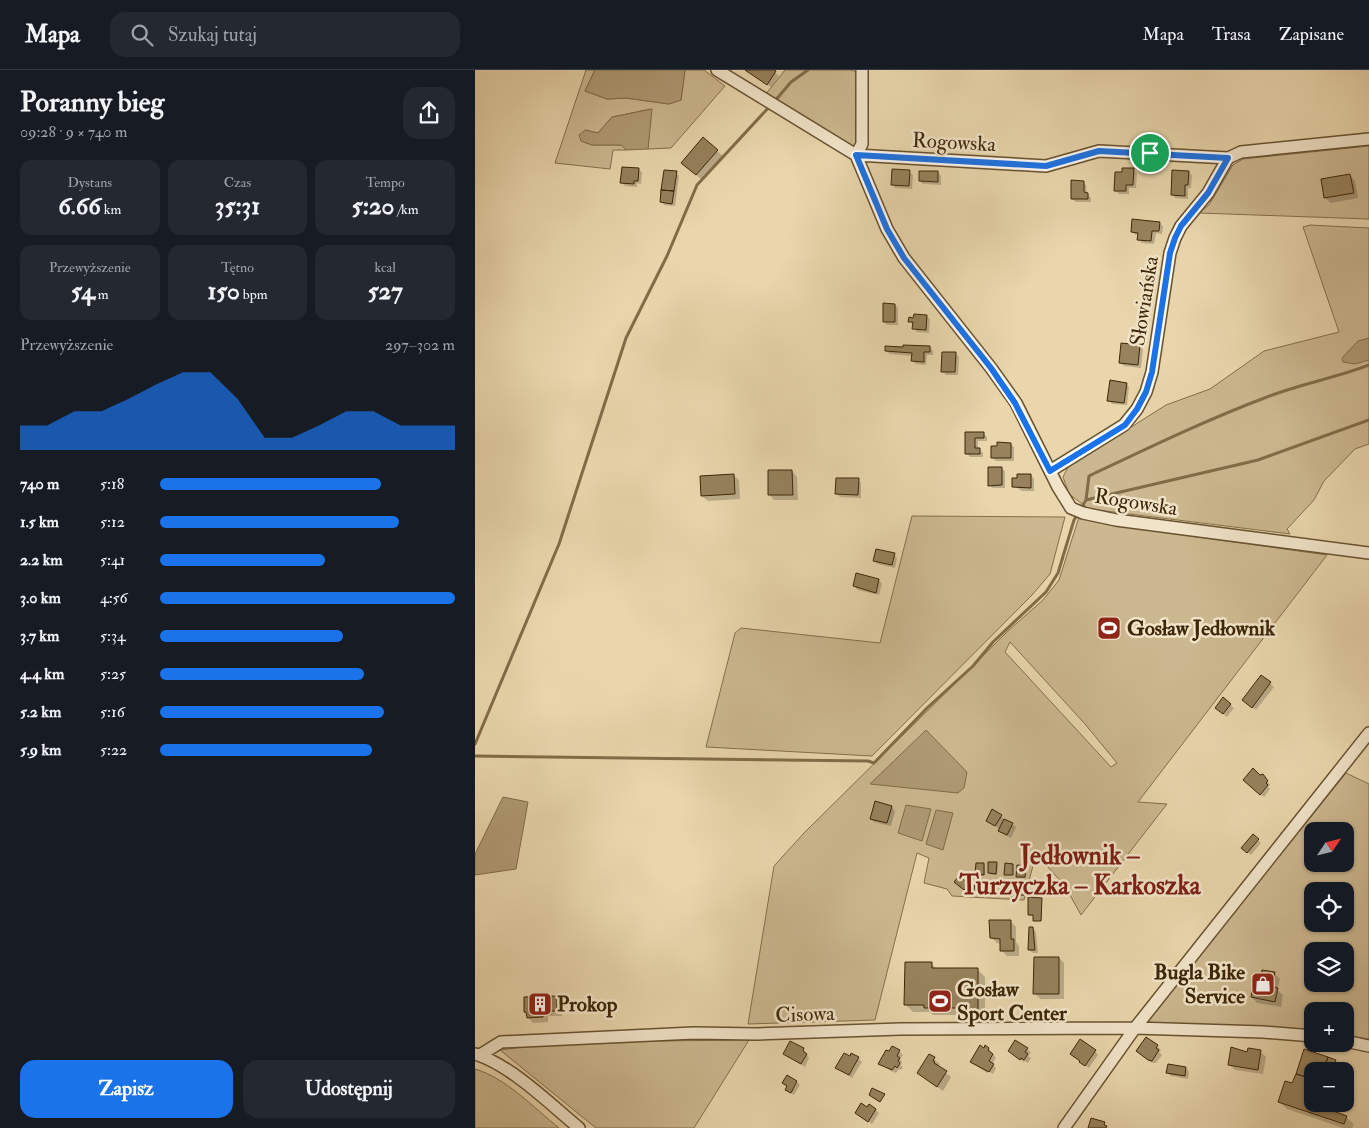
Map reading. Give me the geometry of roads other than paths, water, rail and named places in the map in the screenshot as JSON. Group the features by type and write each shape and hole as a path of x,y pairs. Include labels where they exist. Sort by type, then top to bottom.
{"street":[{"name":"Rogowska","path":"717,70 856,155 1046,166 1099,151 1228,158"},
{"path":"856,155 862,144 862,70"},
{"path":"1228,158 1241,152 1369,139"},
{"name":"Rogowska","path":"856,155 887,229 904,258 991,368 1015,403 1071,508 1083,513 1117,520 1369,553"},
{"name":"Słowiańska","path":"1050,471 1125,425 1137,409 1146,392 1152,372 1170,253 1175,238 1181,226 1208,193 1228,158"},
{"path":"1065,1128 1135,1028 1369,733"},
{"name":"Cisowa","path":"477,1054 501,1042 694,1033 757,1034 900,1030 1135,1028 1263,1032 1304,1035"},
{"path":"1354,1043 1369,1046"},
{"path":"477,1054 520,1079 579,1128"}],"waterway":[{"path":"774,102 791,82 808,70"},
{"path":"475,744 559,544 626,338 667,256 697,185 770,106"},
{"path":"1086,500 1089,476 1244,406 1280,392 1369,365"},
{"path":"475,756 868,761 874,763 927,708 973,666 993,642 1046,592 1058,573 1074,520 1086,500 1258,460 1369,420"}],"place":[{"name":"Gosław Jedłownik","path":"1109,628"},
{"name":"Bugla Bike Service","path":"1263,984"},
{"name":"Gosław Sport Center","path":"940,1001"},
{"name":"Prokop","path":"540,1004"}],"district":[{"name":"Jedłownik – Turzyczka – Karkoszka","path":"1080,870"}]}
